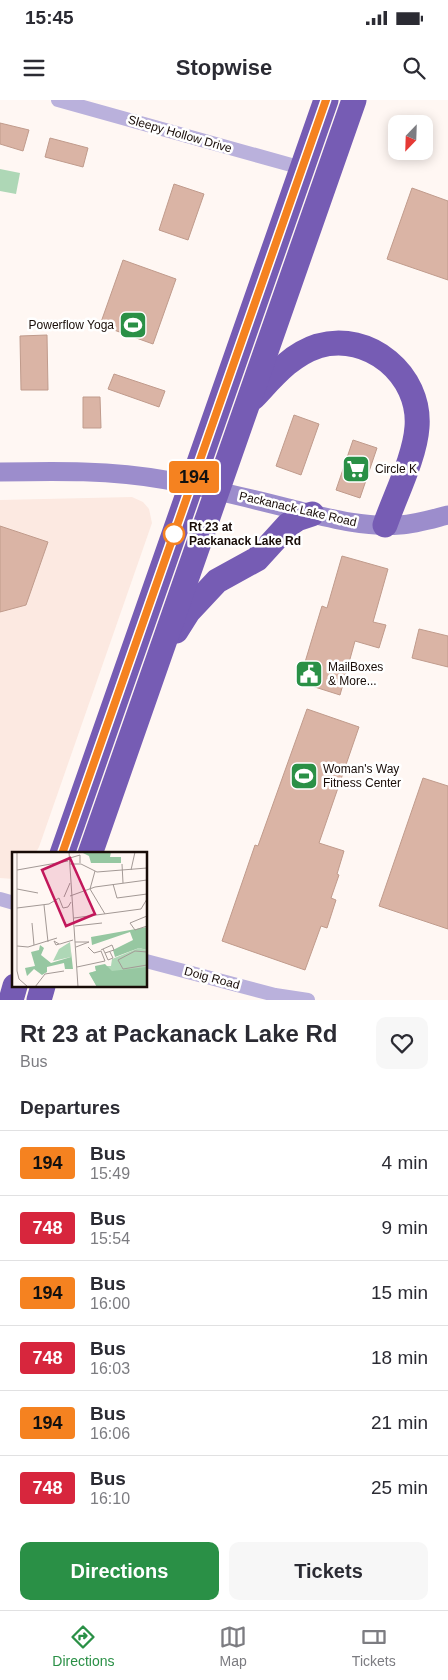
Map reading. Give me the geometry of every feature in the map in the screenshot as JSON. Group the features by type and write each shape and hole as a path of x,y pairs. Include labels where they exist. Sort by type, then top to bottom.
{"highway":[{"path":"63,852 326,100"},
{"path":"91,852 354,100"},
{"path":"248,404 286,363 318,346 352,344 364,347 395,366 413,394 416,405 417,427 412,451 385,525"},
{"path":"156,662 188,612 217,581 257,559 288,525 297,519 312,514"},
{"path":"11,1000 15,988"},
{"path":"39,1000 43,988"}],"street":[{"name":"Sleepy Hollow Drive","path":"58,100 302,168"},
{"name":"Packanack Lake Road","path":"0,472 98,471 146,476 358,523 400,525 448,515"},
{"name":"Doig Road","path":"148,962 275,995 308,1000"}],"shaded area":[{"path":"132,497 143,502 149,509 152,523 39,847 36,852 12,852 12,879 0,878 0,500"}],"green space":[{"path":"0,169 20,173 16,194 0,191"}],"building":[{"path":"0,123 29,130 23,151 0,144"},
{"path":"50,138 88,148 83,167 45,157"},
{"path":"174,184 204,194 188,240 159,230"},
{"path":"412,188 448,201 448,280 387,259"},
{"path":"123,260 176,279 153,344 100,325"},
{"path":"47,335 48,390 21,390 20,336"},
{"path":"114,374 165,391 159,407 108,389"},
{"path":"83,397 100,397 101,428 83,428"},
{"path":"294,415 319,424 301,475 276,466"},
{"name":"Circle K","path":"353,440 377,448 360,498 336,490"},
{"path":"0,526 48,542 26,605 0,612"},
{"path":"342,556 388,569 373,622 386,625 379,648 355,641 340,695 299,682 322,606 327,608"},
{"path":"419,629 448,636 448,667 412,658"},
{"path":"307,709 359,727 319,843 344,851 337,874 339,875 331,898 336,900 327,928 321,926 305,970 222,941 255,845 258,846"},
{"path":"423,778 448,786 448,929 379,906"}],"bus line":[{"name":"194","path":"63,852 326,100"}],"place":[{"name":"Powerflow Yoga","path":"133,325"},
{"name":"Circle K","path":"356,469"},
{"name":"Rt 23 at Packanack Lake Rd","path":"174,534"},
{"name":"MailBoxes & More...","path":"309,674"},
{"name":"Woman's Way Fitness Center","path":"304,776"}]}
